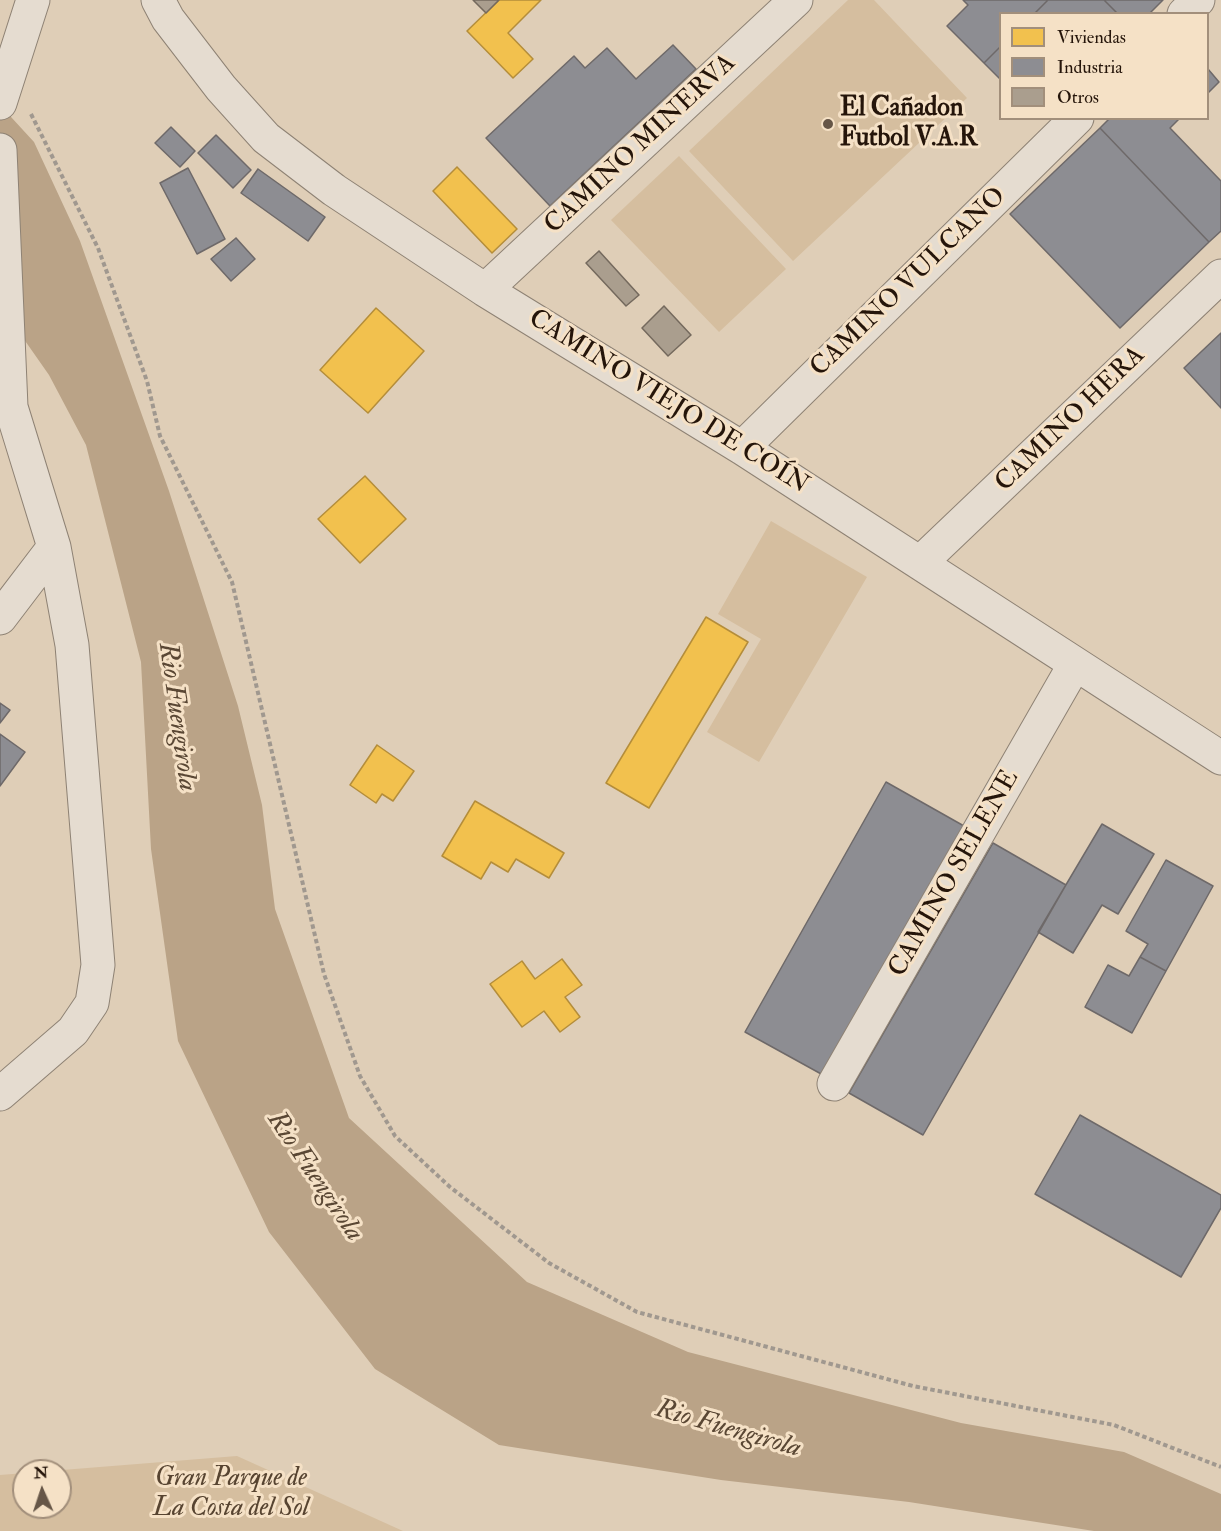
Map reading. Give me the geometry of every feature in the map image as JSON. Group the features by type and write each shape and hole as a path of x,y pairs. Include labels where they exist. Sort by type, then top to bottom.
{"street":[{"path":"15,105 33,0"},
{"name":"CAMINO VIEJO DE COÍN","path":"158,0 168,19 220,88 266,138 334,190 485,290 741,448 1221,758"},
{"name":"CAMINO MINERVA","path":"485,290 796,0"},
{"path":"1186,12 1198,0"},
{"name":"CAMINO VULCANO","path":"741,448 1075,120"},
{"path":"0,150 5,397 54,547 72,645 98,965 92,1003 73,1031 0,1094"},
{"name":"CAMINO HERA","path":"920,563 1221,276"},
{"path":"0,618 54,547"},
{"name":"CAMINO SELENE","path":"834,1084 1075,664"}],"path":[{"path":"15,105 32,118 98,248 147,381 160,436 232,582 324,974 360,1076 395,1136 450,1187 549,1263 637,1312 913,1386 1113,1425 1221,1467"}],"green space":[{"name":"El Cañadon Futbol V.A.R","path":"848,0 874,0 967,98 793,261 689,151"},
{"path":"679,156 786,269 719,332 611,220"},
{"path":"771,521 867,577 759,762 707,732 761,639 718,614"},
{"name":"Gran Parque de La Costa del Sol","path":"237,1456 403,1531 0,1531 0,1475 12,1474 12,1519 72,1519 72,1469"}],"water":[{"name":"Rio Fuengirola","path":"0,105 34,142 80,241 169,491 238,706 262,805 275,909 349,1118 527,1282 688,1352 961,1423 1124,1452 1221,1494 1221,1531 1094,1531 909,1502 721,1480 499,1445 375,1369 269,1232 178,1041 151,849 141,662 86,445 49,375 0,305"}],"building: Viviendas":[{"path":"499,0 541,0 508,33 533,59 513,78 467,31"},
{"path":"457,167 517,229 492,253 433,191"},
{"path":"376,308 424,351 368,413 320,370"},
{"path":"365,476 406,519 360,563 318,519"},
{"path":"706,617 748,642 649,808 606,783"},
{"path":"377,745 414,771 393,801 382,794 376,803 350,785"},
{"path":"475,801 564,853 549,878 516,859 508,872 491,862 481,879 442,856"},
{"path":"562,959 582,985 565,997 580,1017 560,1032 544,1011 522,1027 490,984 522,961 535,979"}],"building: Industria":[{"path":"963,0 1048,0 1036,12 999,12 999,48 984,63 947,26 968,5"},
{"path":"1048,0 1104,0 1116,12 1036,12"},
{"path":"1104,0 1163,0 1151,12 1116,12"},
{"path":"673,45 696,69 550,206 486,138 574,56 585,68 607,48 636,79"},
{"path":"999,48 999,78 984,63"},
{"path":"1209,70 1219,82 1209,92"},
{"path":"1108,120 1178,120 1170,128 1221,181 1221,231 1209,242 1100,128"},
{"path":"171,127 195,151 180,167 155,143"},
{"path":"1100,128 1209,242 1120,328 1010,214"},
{"path":"216,135 251,170 233,188 198,153"},
{"path":"188,168 225,239 197,254 160,183"},
{"path":"258,169 325,217 308,241 241,193"},
{"path":"236,238 255,259 231,281 211,259"},
{"path":"1221,333 1221,408 1184,368"},
{"path":"0,703 10,710 0,723"},
{"path":"0,734 25,752 0,786"},
{"path":"886,782 964,826 823,1075 745,1032"},
{"path":"1102,824 1154,854 1118,914 1102,905 1073,953 1038,932"},
{"path":"993,843 1066,885 923,1135 849,1093"},
{"path":"1166,860 1213,886 1166,971 1140,957 1148,944 1126,931"},
{"path":"1140,957 1166,971 1132,1033 1085,1007 1108,965 1129,976"},
{"path":"1080,1115 1221,1195 1221,1208 1181,1277 1035,1194"}],"building: Otros":[{"path":"473,0 499,0 486,13"},
{"path":"599,251 639,295 626,306 586,263"},
{"path":"664,306 691,335 668,356 642,328"}],"place":[{"name":"El Cañadon Futbol V.A.R","path":"828,124"}]}
